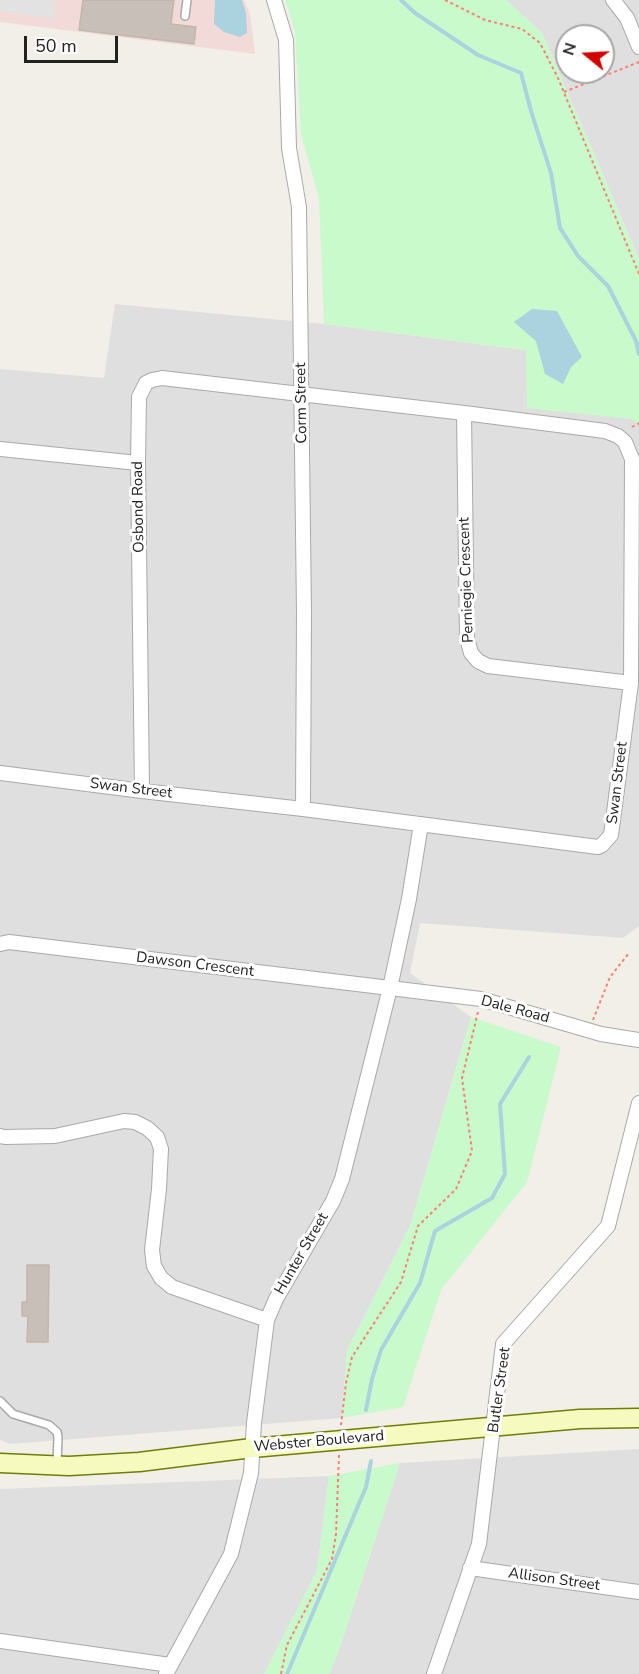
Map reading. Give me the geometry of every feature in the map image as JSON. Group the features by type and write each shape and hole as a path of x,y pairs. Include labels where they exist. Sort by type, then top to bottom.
{"street":[{"name":"Corm Street","path":"274,0 286,40 289,148 299,207 304,613 303,809"},
{"path":"613,0 627,18 639,47"},
{"name":"Osbond Road","path":"142,791 139,396 144,386 152,380 162,378 302,395"},
{"name":"Swan Street","path":"0,773 598,847 611,835 631,682 632,459 627,446 618,436 604,431 302,395"},
{"name":"Perniegie Crescent","path":"464,413 467,638 471,653 478,661 488,666 631,682"},
{"path":"0,449 138,463"},
{"name":"Hunter Street","path":"168,1670 231,1554 251,1473 267,1320 276,1299 333,1202 342,1179 390,988 409,899 421,824"},
{"name":"Dawson Crescent","path":"0,944 9,942 390,988"},
{"name":"Dale Road","path":"390,988 481,999 601,1034 639,1040"},
{"name":"Butler Street","path":"434,1674 479,1544 503,1344 608,1226 639,1103"},
{"path":"0,1136 55,1136 124,1121 135,1122 147,1128 157,1137 160,1149 159,1189 152,1250 154,1266 161,1278 172,1287 267,1320"},
{"name":"Webster Boulevard","path":"0,1462 57,1466 140,1462 339,1440 580,1419 639,1418"},
{"name":"Allison Street","path":"470,1568 639,1592"},
{"path":"0,1641 168,1670"}],"lane":[{"path":"185,16 187,0"},
{"path":"0,1401 13,1414 49,1425 57,1432 57,1466"}],"path":[{"path":"445,0 485,20 522,28 540,43 564,92 639,274"},
{"path":"564,92 639,62"},
{"path":"632,427 639,423"},
{"path":"588,1030 610,977 629,953"},
{"path":"281,1674 287,1645 332,1559 336,1534 339,1440 346,1383 352,1357 400,1282 418,1226 456,1189 472,1151 462,1078 481,999"}],"shaded area":[{"path":"0,0 244,0 250,14 255,54 0,22"},
{"path":"0,0 55,0 53,19 0,11"},
{"path":"506,0 639,0 639,259 564,84 615,84 615,24 555,24 555,63 542,33"},
{"path":"115,304 324,324 526,350 639,424 639,926 623,938 420,923 410,973 471,1017 410,1226 347,1351 342,1418 10,1444 0,1440 0,369 104,378"},
{"path":"639,1449 639,1674 329,1674 340,1647 400,1463"},
{"path":"329,1476 317,1571 264,1674 0,1674 0,1489"}],"green space":[{"path":"285,0 506,0 542,33 555,63 555,84 564,84 639,259 639,424 631,419 527,408 526,350 324,324 319,198 301,135 295,32"},
{"path":"471,1017 561,1047 527,1182 441,1290 403,1407 342,1418 347,1351 410,1226"},
{"path":"400,1463 340,1647 329,1674 264,1674 317,1571 329,1476"}],"water":[{"path":"215,0 242,0 246,13 247,33 240,37 224,32 214,24"},
{"path":"532,309 557,311 582,357 571,367 563,384 545,374 536,341 514,322"}],"building":[{"path":"83,0 174,0 171,24 196,27 194,44 79,30"},
{"path":"27,1265 49,1265 48,1342 27,1342 28,1316 22,1316 22,1302 27,1302"}],"waterway":[{"path":"401,0 415,13 478,55 521,73 551,173 560,228 578,256 608,286 636,341 639,354"},
{"path":"366,1410 381,1350 420,1283 435,1231 492,1198 505,1174 500,1104 529,1057"},
{"path":"287,1674 366,1487 371,1461"}]}
